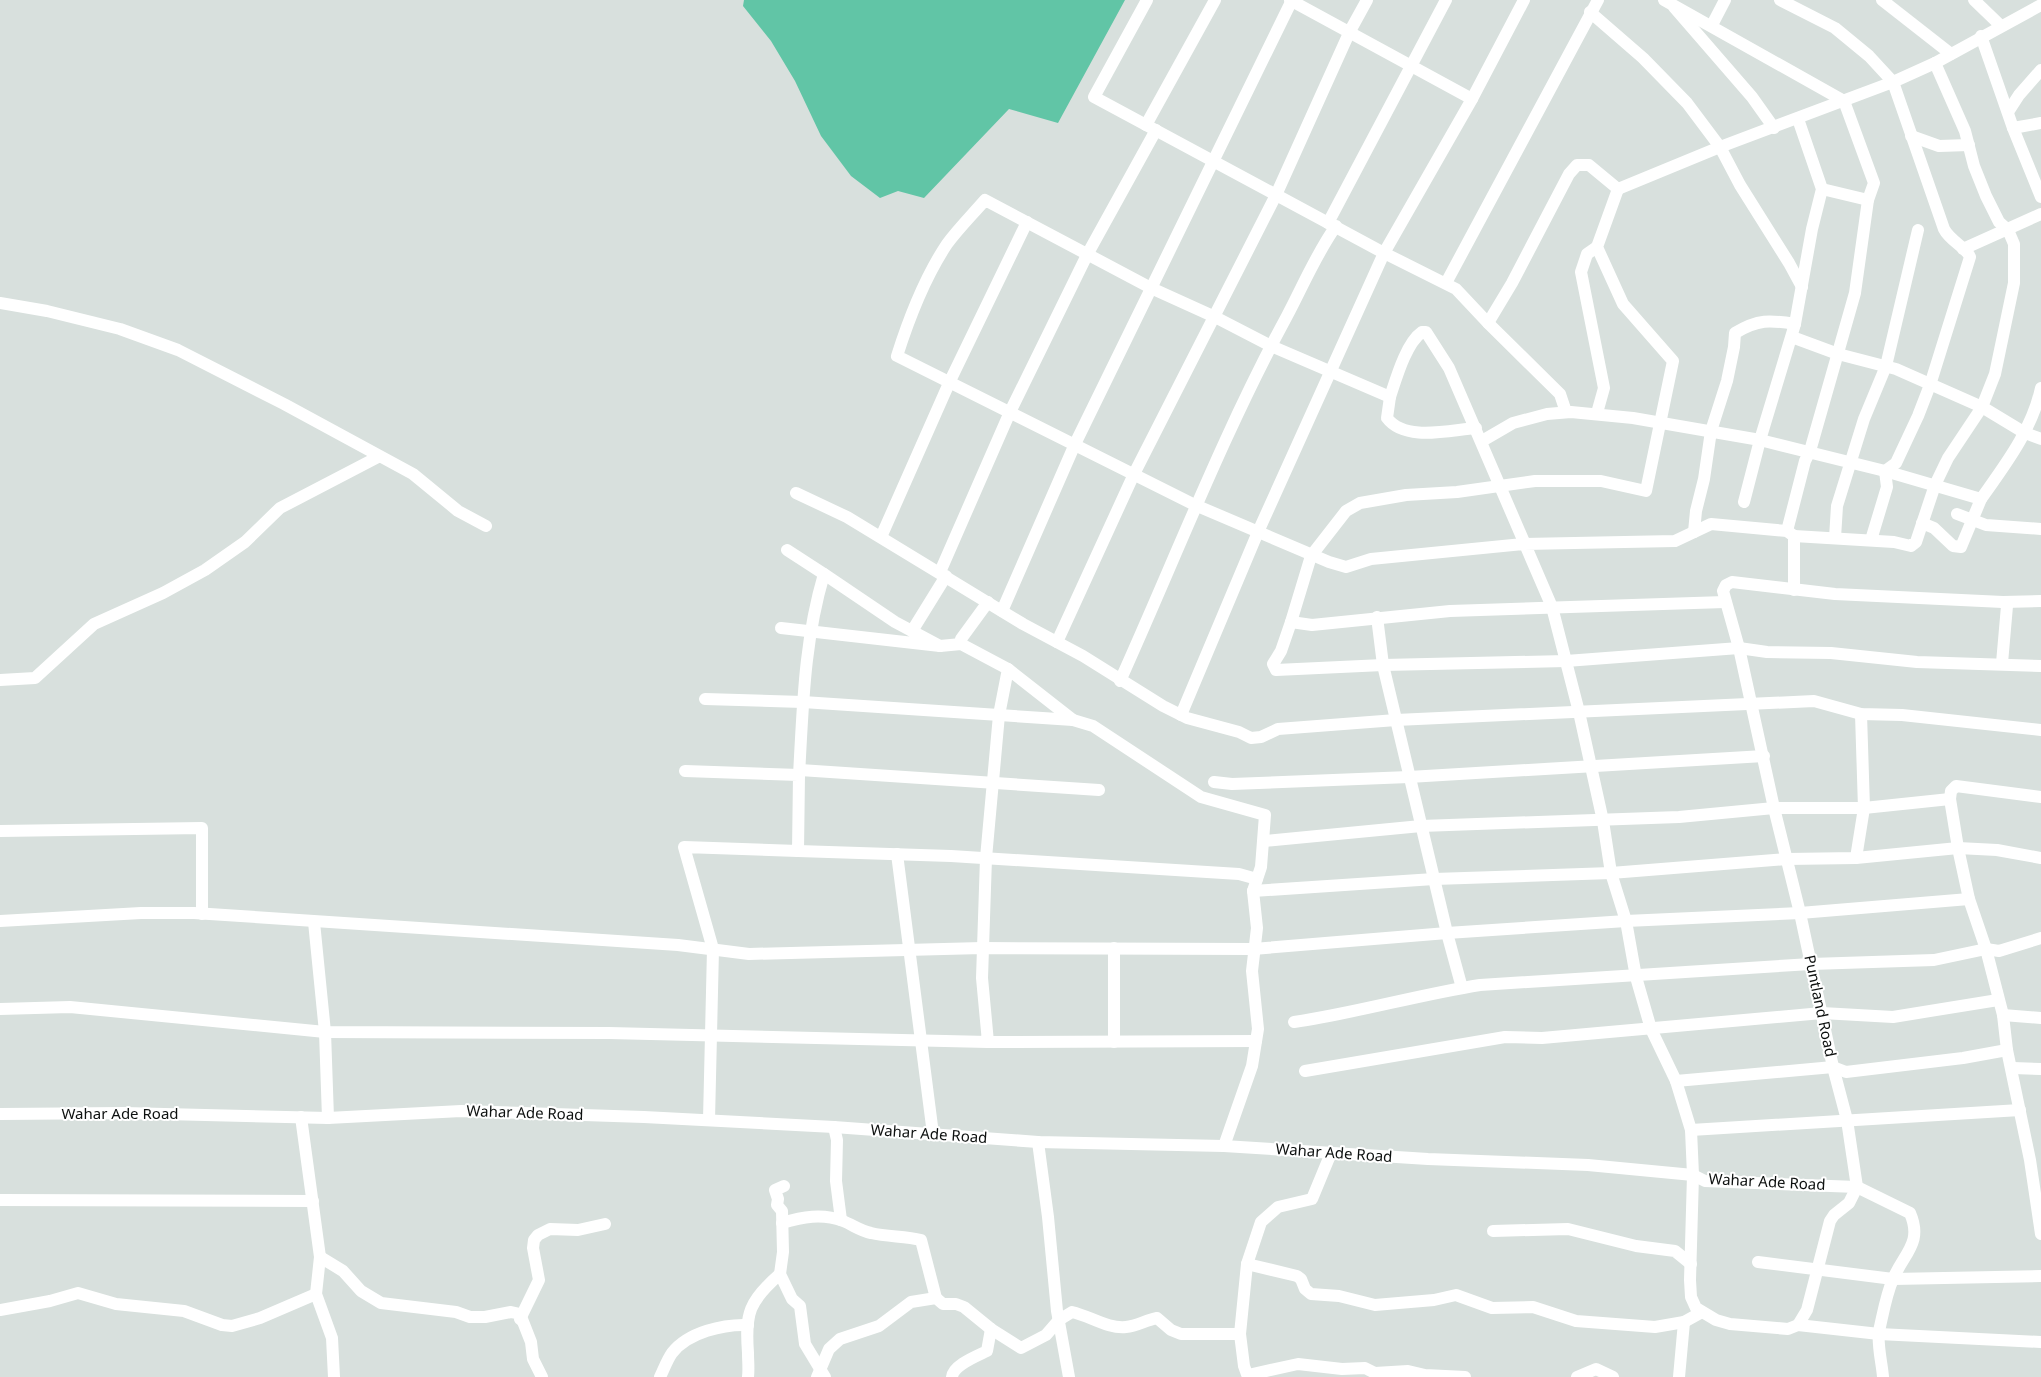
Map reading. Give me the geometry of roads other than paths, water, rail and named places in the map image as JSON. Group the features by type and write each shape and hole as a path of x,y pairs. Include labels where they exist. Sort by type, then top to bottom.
{"street":[{"path":"1147,0 1094,97 1384,253 1446,283 1466,298 1488,323 1560,394 1566,412"},
{"path":"912,631 943,574 1010,412 1215,0"},
{"path":"1002,611 1075,444 1291,0 1472,99"},
{"path":"1057,642 1134,474 1276,195 1350,31 1368,0"},
{"path":"1120,681 1164,584 1195,505 1271,346 1446,0"},
{"path":"1181,714 1258,532 1384,253 1472,99 1524,0"},
{"path":"1446,283 1598,0"},
{"path":"1712,25 1725,0"},
{"path":"1780,0 1835,28 1869,56 1893,82 1944,230 1948,237 1968,251 1970,257 1930,385 1896,463 1885,471"},
{"path":"1882,0 1951,54"},
{"path":"1974,0 2001,26"},
{"path":"1668,2 1844,100 1874,183 1868,200 1854,293 1810,451 1805,461 1791,534 1794,590"},
{"path":"1668,2 1752,96 1774,128"},
{"path":"1597,413 1604,388 1581,272 1587,254 1597,247 1618,189 1720,147 1798,120 1893,82 1935,63 1981,36 2041,5"},
{"path":"1590,12 1643,58 1687,104 1720,147 1740,185 1802,287"},
{"path":"1981,36 2013,128 2041,198"},
{"path":"1390,397 1271,346 1215,316 1150,288 985,200 948,243 938,260 904,334 897,356 1195,505 1311,556 1346,567 1371,559 1523,544 1675,541 1711,524 1791,534 1871,540 1911,546 1916,542 1935,486 1948,458 1982,407 1995,374 2014,283 2014,244 2008,230 1999,222 1986,196 1965,131 1935,63"},
{"path":"2008,112 2019,95 2041,70"},
{"path":"1744,502 1760,440 1792,337 1812,229 1822,189 1798,120"},
{"path":"2013,128 2041,124"},
{"path":"1911,136 1939,146 1969,145"},
{"path":"1488,323 1512,283 1569,174 1577,165 1589,164 1618,189"},
{"path":"1822,189 1868,200"},
{"path":"1963,249 1983,238 2008,230 2022,221 2041,214"},
{"path":"881,537 950,381 1027,222"},
{"path":"1835,538 1837,506 1874,391 1886,366 1918,230"},
{"path":"1597,247 1624,304 1673,361 1646,491 1601,481 1535,481 1457,492 1406,495 1360,503 1346,511 1311,556 1291,622 1281,650 1273,664 1276,670 1383,665 1566,661 1739,648 1767,652 1831,653 1917,662 2002,663 2041,666"},
{"path":"0,303 47,311 120,329 178,350 284,404 412,474 458,511 486,526"},
{"path":"1694,532 1696,511 1704,479 1711,431 1726,381 1734,347 1735,332 1752,324 1765,321 1773,320 1795,324"},
{"path":"1476,428 1414,433 1402,430 1392,424 1387,418 1390,397 1400,367 1416,336 1422,332 1426,332 1449,368 1482,441 1501,485 1523,544 1552,607 1579,712 1603,821 1611,873 1626,921 1636,977 1651,1029 1676,1081 1691,1130 1694,1176 1691,1298 1696,1308 1716,1320 1730,1324 1788,1329 1798,1325 1879,1334 2041,1342"},
{"path":"1792,337 1838,354 1886,366 1982,407 2025,433 2041,439"},
{"path":"1922,523 1934,528 1953,546 1962,547 1981,499 2025,433 2037,406 2041,388"},
{"path":"1482,441 1513,423 1547,414 1566,412 1597,413 1711,431 1810,451 1850,464 1885,471 1981,499"},
{"path":"0,680 35,678 94,624 155,597 204,570 245,542 280,508 378,457"},
{"path":"1871,540 1887,487 1885,471"},
{"path":"796,493 847,517 1002,611 1083,656 1120,681 1181,714 1239,732 1250,738 1261,737 1278,729 1396,720 1814,701 1861,714 1902,715 2041,730"},
{"path":"1958,514 1986,525 2041,529"},
{"path":"787,550 912,631 940,646"},
{"path":"798,852 806,657 810,631 824,574"},
{"path":"1291,622 1312,624 1377,617 1552,607 1724,602 1723,591 1726,585 1732,582 1756,583 1794,590 1835,594 2003,602 2041,601"},
{"path":"962,644 961,639 988,602"},
{"name":"Puntland Road","path":"1724,602 1739,648 1753,705 1774,808 1800,913 1833,1068 1847,1120 1857,1187"},
{"path":"2002,663 2008,606 2003,602"},
{"path":"1377,617 1383,665 1447,933 1462,988"},
{"path":"781,628 940,646 962,644 1008,669 1073,720"},
{"path":"988,1042 982,978 986,858 999,715 1008,669"},
{"path":"705,699 803,702 1073,720 1093,726 1201,797 1265,815 1264,841 1255,885 1257,928 1253,949 1252,971 1258,1029 1252,1066 1224,1146"},
{"path":"1856,858 1864,808 1861,714"},
{"path":"1214,782 1232,784 1409,777 1764,756"},
{"path":"685,771 800,772 1099,790"},
{"path":"2041,797 1956,786 1951,791 1950,799 1969,900 1986,950 2003,1014 2008,1050 2030,1160 2041,1234"},
{"path":"1264,841 1421,826 1603,821 1679,817 1774,808 1864,808 1950,799"},
{"path":"0,831 202,828 202,914"},
{"path":"709,1120 713,949 684,848 986,858 1239,874 1255,885 1611,873 1787,859 1856,858 1958,848 1997,850 2041,858"},
{"path":"898,854 933,1134"},
{"path":"0,921 141,913 202,914 678,945 749,954 982,948 1253,949 1447,933 1626,921 1800,913 1969,900"},
{"path":"314,922 325,1032 328,1118"},
{"path":"1294,1022 1324,1018 1462,988 1811,964 1934,960 1986,950 1999,951 2041,938"},
{"path":"1114,948 1114,1042"},
{"path":"1305,1071 1506,1037 1542,1038 1822,1013 1893,1017 1998,1000"},
{"path":"0,1008 70,1007 325,1032 712,1035 988,1042 1256,1041"},
{"path":"2003,1014 2041,1018"},
{"path":"1676,1081 1833,1068 1846,1072 1963,1058 2008,1050"},
{"path":"2012,1068 2041,1069"},
{"path":"1691,1130 1847,1120 1930,1117 2020,1110"},
{"name":"Wahar Ade Road","path":"0,1114 124,1113 328,1118 461,1111 709,1120 1038,1142 1224,1146 1428,1159 1588,1165 1694,1176 1706,1181 1857,1187"},
{"path":"302,1117 320,1257 316,1294 332,1338 334,1377"},
{"path":"834,1127 837,1140 836,1181 841,1220"},
{"path":"1038,1142 1059,1320 1070,1377"},
{"path":"1332,1153 1312,1199 1278,1207 1261,1222 1246,1264 1240,1334 1244,1366 1248,1376 1298,1364 1342,1369 1365,1368 1374,1375 1408,1371 1424,1375 1465,1377"},
{"path":"784,1186 775,1190 778,1198 777,1205 782,1211 783,1252 780,1274 792,1300 800,1306 805,1344 821,1375"},
{"path":"1798,1325 1807,1310 1830,1221 1834,1214 1849,1203 1857,1187 1910,1213 1914,1224 1915,1236 1912,1246 1893,1279 1879,1334 1883,1377"},
{"path":"0,1200 313,1201"},
{"path":"782,1222 814,1216 841,1220 860,1230 873,1234 921,1240 936,1298 943,1304 956,1304 964,1307 991,1329 1021,1348 1046,1335 1059,1320 1072,1312 1086,1315 1112,1327 1124,1328 1157,1318 1171,1330 1182,1334 1240,1334"},
{"path":"520,1319 539,1280 533,1248 534,1240 538,1234 550,1230 578,1230 605,1224"},
{"path":"1493,1231 1568,1229 1636,1246 1674,1251 1691,1264"},
{"path":"320,1257 343,1271 361,1290 381,1302 470,1316 485,1317 511,1312 520,1314 520,1319 531,1342 533,1359 542,1377"},
{"path":"1758,1262 1893,1279 2041,1276"},
{"path":"1246,1264 1297,1276 1301,1279 1305,1289 1311,1294 1339,1296 1374,1305 1434,1300 1456,1295 1486,1306 1533,1308 1576,1320 1655,1327 1684,1322 1702,1312"},
{"path":"748,1377 750,1307 780,1274"},
{"path":"0,1310 50,1302 78,1293 131,1307 184,1311 222,1325 232,1326 260,1318 316,1294"},
{"path":"821,1375 829,1349 840,1339 852,1337 879,1326 911,1302 936,1298"},
{"path":"1679,1377 1684,1322"},
{"path":"660,1377 673,1352 685,1341 731,1324 748,1325"},
{"path":"952,1377 952,1373 961,1364 987,1351 991,1329"},
{"path":"1577,1377 1596,1369 1613,1377"}]}
